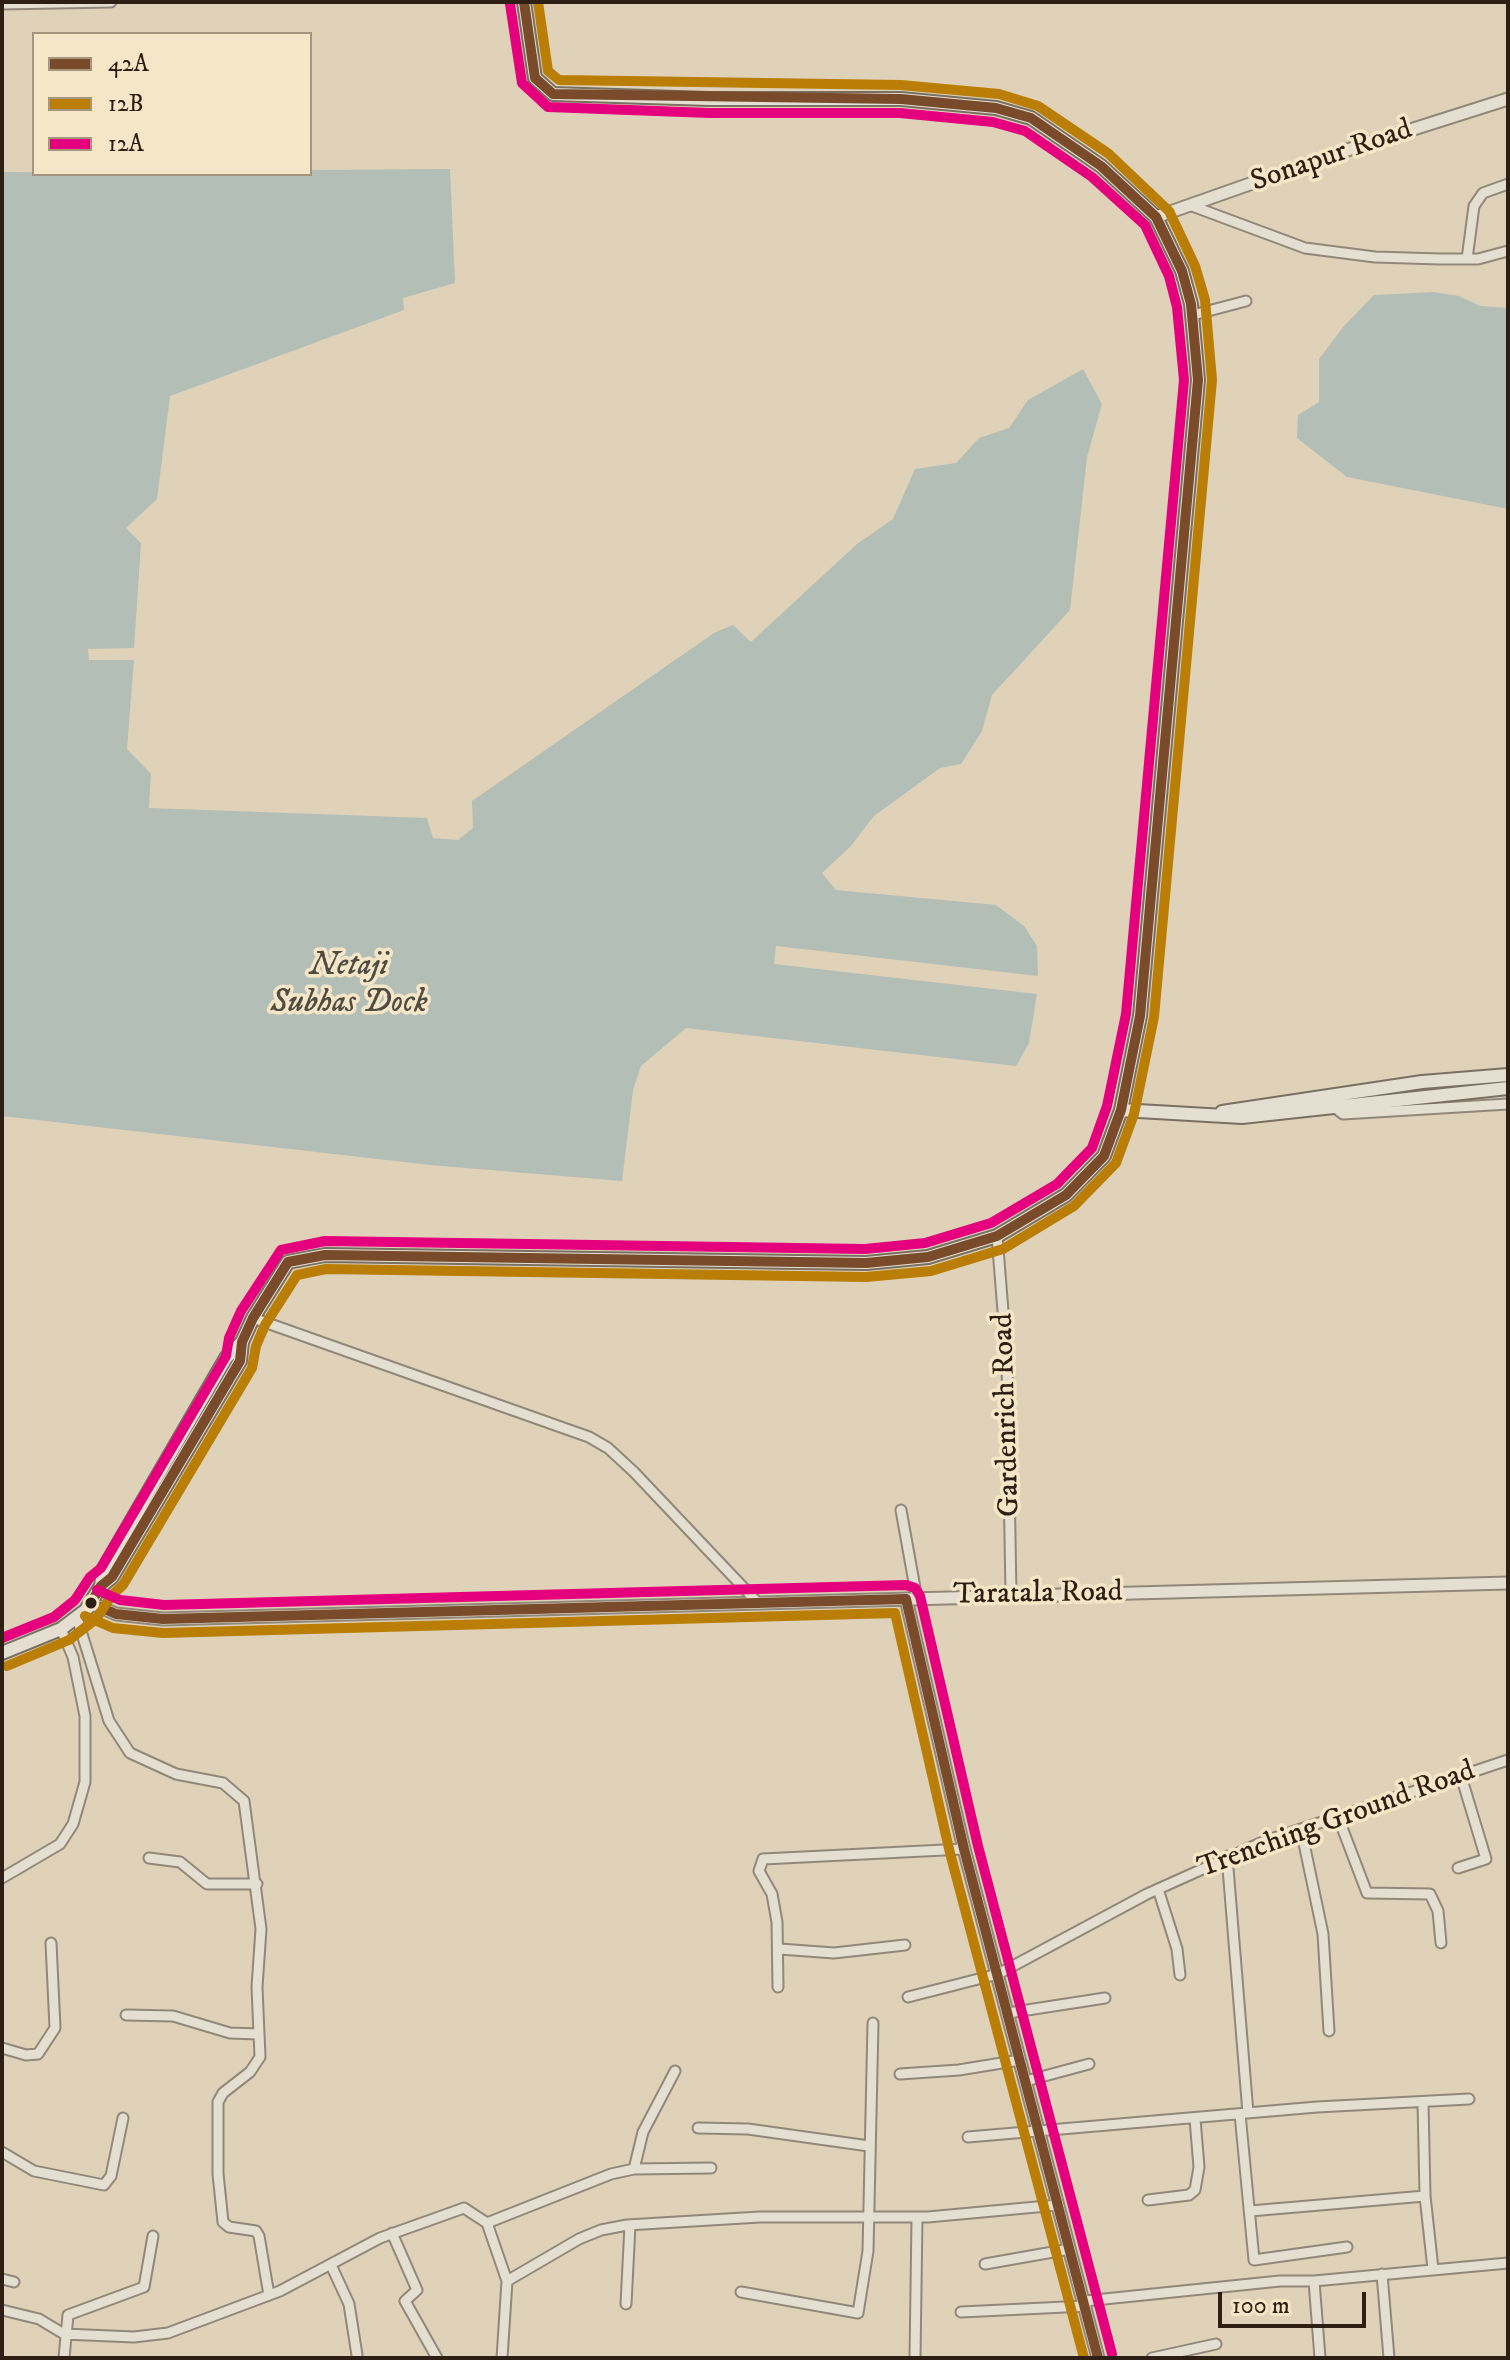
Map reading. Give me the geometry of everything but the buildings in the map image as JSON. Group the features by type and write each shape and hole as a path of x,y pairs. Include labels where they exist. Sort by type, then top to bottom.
{"main road":[{"path":"2,1653 61,1629 77,1618 101,1586 112,1577 240,1361 242,1342 280,1271 296,1258 439,1255 866,1263 928,1257 997,1236 1022,1224 1081,1182 1104,1156 1121,1110 1140,1016 1198,380 1193,315 1182,271 1156,217 1101,166 1038,123 996,108 901,99 703,99 553,94 535,78 524,2"},
{"path":"1331,1099 1422,1082 1508,1075"},
{"path":"1121,1110 1214,1114 1241,1107 1331,1099 1423,1097 1508,1088"}],"street":[{"path":"2,4 111,2"},
{"name":"Sonapur Road","path":"1156,217 1338,153 1508,99"},
{"path":"1467,259 1474,206 1483,193 1508,184"},
{"path":"1192,206 1305,248 1375,257 1467,259 1508,251"},
{"path":"1193,315 1246,301"},
{"path":"1331,1099 1343,1114 1508,1104"},
{"name":"Gardenrich Road","path":"997,1236 1007,1361 1011,1595"},
{"path":"253,1318 589,1437 608,1448 634,1472 758,1603"},
{"path":"901,1510 912,1599 964,1849 1098,2358"},
{"name":"Taratala Road","path":"91,1603 116,1614 163,1619 1508,1583"},
{"path":"77,1618 109,1721 130,1753 158,1768 223,1783 244,1801 261,1929 258,2064 223,2093 218,2102 216,2141 222,2219 229,2227 256,2231 269,2295"},
{"path":"2,1878 60,1844 73,1824 85,1782 85,1716 73,1657 61,1629"},
{"name":"Trenching Ground Road","path":"908,1997 998,1974 1227,1856 1508,1760"},
{"path":"1458,1868 1486,1859 1461,1776"},
{"path":"1338,1817 1346,1846 1367,1893 1430,1894 1438,1911 1441,1943"},
{"path":"1301,1829 1323,1934 1329,2031"},
{"path":"778,1987 780,1949 772,1894 759,1871 759,1864 767,1857 964,1849"},
{"path":"1227,1856 1254,2260 1347,2247"},
{"path":"149,1858 180,1862 207,1884 257,1884"},
{"path":"1158,1889 1177,1949 1180,1975"},
{"path":"2,2048 26,2055 38,2054 55,2028 51,1943"},
{"path":"780,1949 834,1953 905,1945"},
{"path":"1008,2013 1105,1998"},
{"path":"126,2015 173,2016 230,2033 258,2034"},
{"path":"741,2292 858,2313 868,2251 873,2023"},
{"path":"900,2074 959,2070 1020,2060"},
{"path":"1026,2081 1089,2064"},
{"path":"634,2169 643,2132 675,2071"},
{"path":"968,2137 1244,2113 1469,2099"},
{"path":"1423,2102 1425,2196 1433,2269"},
{"path":"2,2152 34,2171 104,2185 111,2176 123,2118"},
{"path":"1148,2200 1189,2195 1195,2190 1199,2167 1195,2119"},
{"path":"698,2128 748,2129 869,2146"},
{"path":"487,2223 611,2174 634,2169 711,2168"},
{"path":"1250,2211 1425,2196"},
{"path":"507,2281 579,2239 601,2230 630,2225 760,2217 917,2218 1058,2205"},
{"path":"2,2310 39,2319 64,2334 154,2336 269,2295 392,2233 464,2208 487,2223 507,2281 502,2358"},
{"path":"915,2358 917,2218"},
{"path":"626,2304 630,2225"},
{"path":"392,2233 417,2290 405,2301 437,2358"},
{"path":"64,2358 66,2320 73,2312 144,2287 153,2236"},
{"path":"985,2264 1070,2249"},
{"path":"961,2312 1085,2304 1280,2281 1314,2281 1508,2263"},
{"path":"331,2265 349,2304 357,2355"},
{"path":"1382,2274 1389,2358"},
{"path":"2,2279 14,2282"},
{"path":"1314,2281 1320,2358"},
{"path":"1152,2358 1216,2344"}],"water":[{"name":"Netaji Subhas Dock","path":"450,169 455,283 403,298 404,310 170,396 157,499 126,528 141,543 134,648 88,649 89,660 134,660 127,749 151,774 149,808 427,818 433,838 458,840 473,828 472,801 714,633 733,625 751,642 857,544 893,519 915,469 956,463 979,438 1009,428 1028,400 1083,369 1102,404 1087,457 1070,610 992,695 982,731 961,764 940,768 874,816 850,847 822,873 836,890 996,905 1024,926 1037,946 1038,976 776,946 774,964 1037,994 1029,1043 1016,1066 686,1028 641,1066 633,1090 622,1181 430,1165 2,1116 2,172 32,172 32,176 312,176 312,170"},
{"path":"1434,292 1459,296 1480,306 1508,308 1508,509 1347,477 1297,438 1298,415 1319,402 1319,359 1344,326 1374,295"}],"transit line":[{"name":"42A","path":"91,1603 101,1586 112,1577 240,1361 242,1342 253,1318 288,1262 325,1255 866,1263 928,1257 997,1236 1066,1195 1104,1156 1121,1110 1140,1016 1198,380 1191,304 1182,271 1156,217 1101,166 1031,118 996,108 901,99 553,94 535,78 524,2"},
{"name":"12B","path":"7,1666 69,1640 96,1619 123,1585 252,1368 256,1346 265,1325 297,1275 326,1269 866,1277 931,1271 1003,1249 1074,1206 1116,1163 1134,1114 1154,1017 1212,380 1205,300 1195,266 1169,211 1109,154 1038,106 999,94 901,85 559,80 548,71 538,2"},
{"name":"12A","path":"2,1638 54,1617 75,1600 90,1577 101,1568 226,1356 229,1338 241,1311 281,1250 325,1241 865,1249 925,1243 991,1223 1057,1184 1092,1148 1107,1106 1126,1014 1184,380 1177,307 1169,276 1145,225 1092,177 1025,131 993,122 900,113 710,113 548,107 522,83 510,4"},
{"name":"12A","path":"97,1590 120,1600 164,1605 906,1585 915,1588 920,1596 978,1846 1112,2354"},
{"name":"42A","path":"906,1599 964,1849 1098,2358"},
{"name":"42A","path":"91,1603 116,1614 163,1619 906,1599"},
{"name":"12B","path":"85,1616 113,1628 163,1633 895,1613 950,1853 1084,2358"}]}
